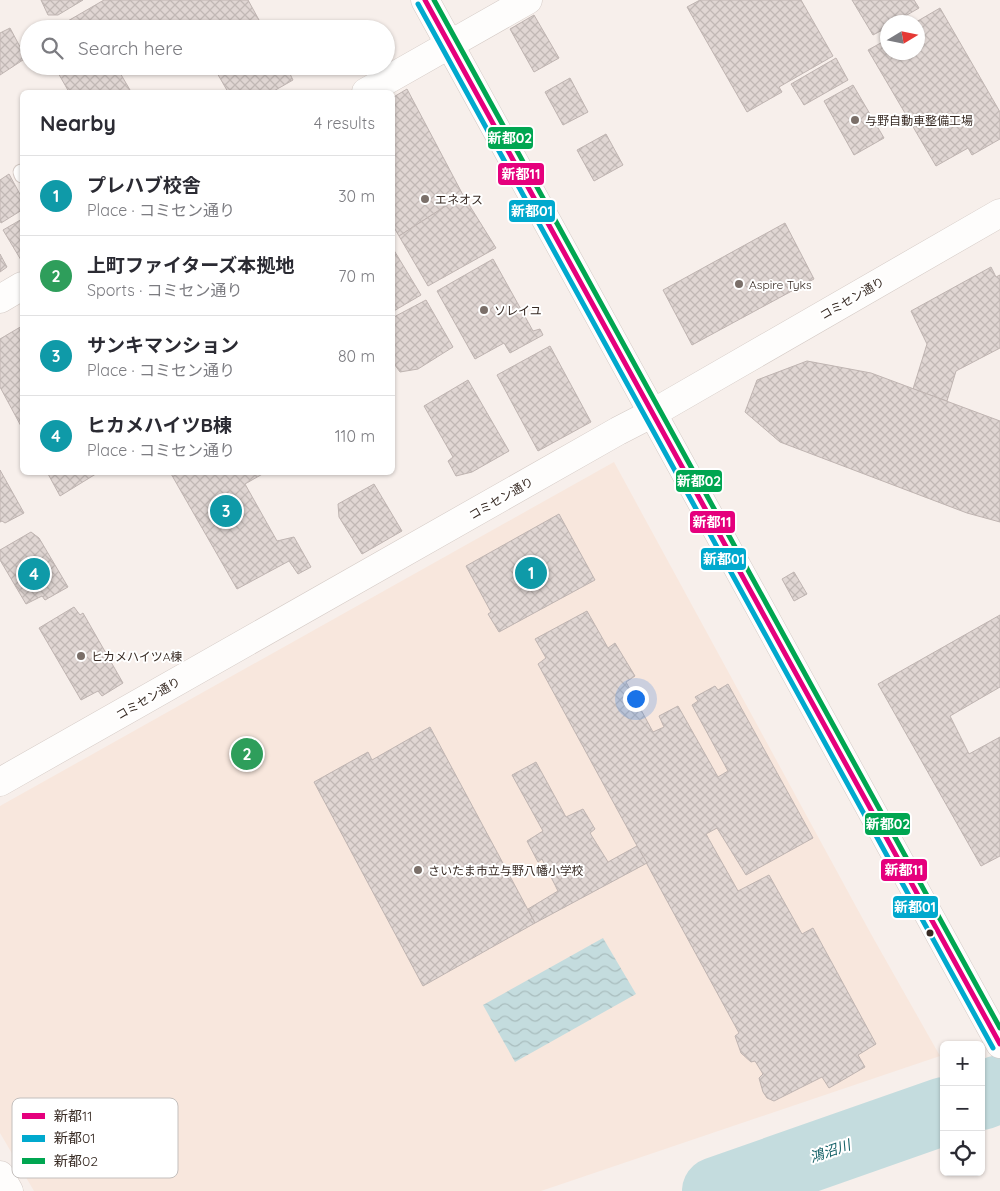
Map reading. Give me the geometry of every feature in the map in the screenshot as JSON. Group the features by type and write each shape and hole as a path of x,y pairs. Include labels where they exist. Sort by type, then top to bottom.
{"street":[{"path":"425,0 1000,1044"},
{"path":"370,90 528,0"},
{"name":"コミセン通り","path":"0,782 618,431 653,413 1000,212"},
{"path":"0,299 20,287"},
{"path":"0,1175 10,1191"}],"shaded area":[{"name":"さいたま市立与野八幡小学校","path":"614,462 871,934 940,1056 541,1191 34,1191 26,1178 178,1178 178,1098 12,1098 12,1153 0,1133 0,806"}],"water":[{"path":"603,938 636,994 515,1062 483,1005"}],"building":[{"path":"41,0 83,0 58,15 48,15"},
{"path":"104,0 248,0 259,20 70,20"},
{"path":"700,0 801,0 833,56 779,87 782,92 747,112 687,7"},
{"path":"852,0 914,0 919,8 907,15 880,15 880,31 873,35"},
{"path":"940,8 1000,112 1000,139 972,155 968,148 936,166 868,50 880,43 880,60 925,60 925,17"},
{"path":"534,15 559,58 534,72 510,29"},
{"path":"10,28 20,47 20,62 0,75 0,33"},
{"path":"836,58 848,80 804,105 791,84"},
{"path":"59,75 121,75 130,90 68,90"},
{"path":"218,75 290,75 293,80 276,90 227,90"},
{"path":"570,78 588,112 563,125 545,92"},
{"path":"853,85 884,138 854,155 824,101"},
{"path":"407,89 463,195 399,236 395,229 395,96"},
{"path":"606,134 623,165 594,181 577,150"},
{"path":"9,174 20,194 20,211 1,223 0,221 0,180"},
{"path":"463,195 496,248 428,286 399,236"},
{"path":"20,220 20,258 3,230"},
{"name":"Aspire Tyks","path":"785,223 814,279 692,345 663,290"},
{"path":"395,252 421,295 395,310"},
{"path":"0,254 7,267 0,272"},
{"name":"ソレイユ","path":"493,259 533,331 540,329 543,335 510,353 504,343 475,359 437,291"},
{"path":"991,267 996,277 1000,275 1000,348 956,371 947,401 913,389 927,344 911,311"},
{"path":"426,300 453,347 418,369 400,372 395,365 395,316"},
{"path":"20,327 20,424 0,387 0,339"},
{"path":"550,346 591,422 538,451 497,375"},
{"path":"807,361 871,373 1000,421 1000,522 967,513 780,442 745,412 757,380"},
{"path":"468,380 509,451 472,472 456,476 448,461 453,457 424,406"},
{"path":"0,470 24,513 5,523 0,522"},
{"path":"49,475 94,475 60,496"},
{"path":"172,475 261,475 245,484 277,541 294,537 311,567 298,574 289,561 237,589"},
{"path":"374,484 402,531 362,554 339,517 338,504"},
{"path":"559,514 595,580 499,632 488,614 491,612 466,566"},
{"path":"31,532 39,538 68,587 45,600 42,596 26,604 0,560 0,550"},
{"path":"794,572 807,594 794,601 782,579"},
{"name":"ヒカメハイツA棟","path":"74,607 80,615 83,613 123,683 102,696 98,691 81,700 39,628"},
{"path":"587,611 608,648 615,643 635,676 626,682 653,732 664,727 659,716 678,706 718,777 728,771 692,705 698,701 695,697 715,686 718,690 728,684 813,838 746,875 717,828 706,834 738,891 769,875 802,934 813,928 876,1044 858,1055 865,1067 829,1088 822,1077 774,1101 767,1098 759,1078 763,1074 755,1061 751,1062 741,1053 735,1036 739,1033 538,664 546,658 535,639"},
{"path":"1000,615 1000,687 950,716 969,754 1000,737 1000,856 981,866 878,684"},
{"path":"430,727 535,923 423,986 314,782 368,752 372,760"},
{"path":"536,762 566,817 583,809 595,829 590,833 608,862 637,846 647,863 535,923 528,909 558,891 542,859 538,862 527,841 543,831 512,775"}],"waterway":[{"name":"鴻沼川","path":"985,1095 1000,1089"},
{"name":"鴻沼川","path":"716,1191 940,1112"}],"transit line":[{"name":"新都11","path":"425,0 1000,1044"},
{"name":"新都02","path":"434,0 1000,1028"},
{"name":"新都01","path":"418,4 993,1048"}],"place":[{"name":"与野自動車整備工場","path":"855,120"},
{"name":"エネオス","path":"425,199"},
{"name":"Aspire Tyks","path":"739,284"},
{"name":"ソレイユ","path":"484,310"},
{"name":"サンキマンション","path":"226,511"},
{"name":"プレハブ校舎","path":"531,573"},
{"name":"ヒカメハイツB棟","path":"34,574"},
{"name":"ヒカメハイツA棟","path":"81,656"},
{"name":"上町ファイターズ本拠地","path":"247,754"},
{"name":"さいたま市立与野八幡小学校","path":"418,870"}]}
